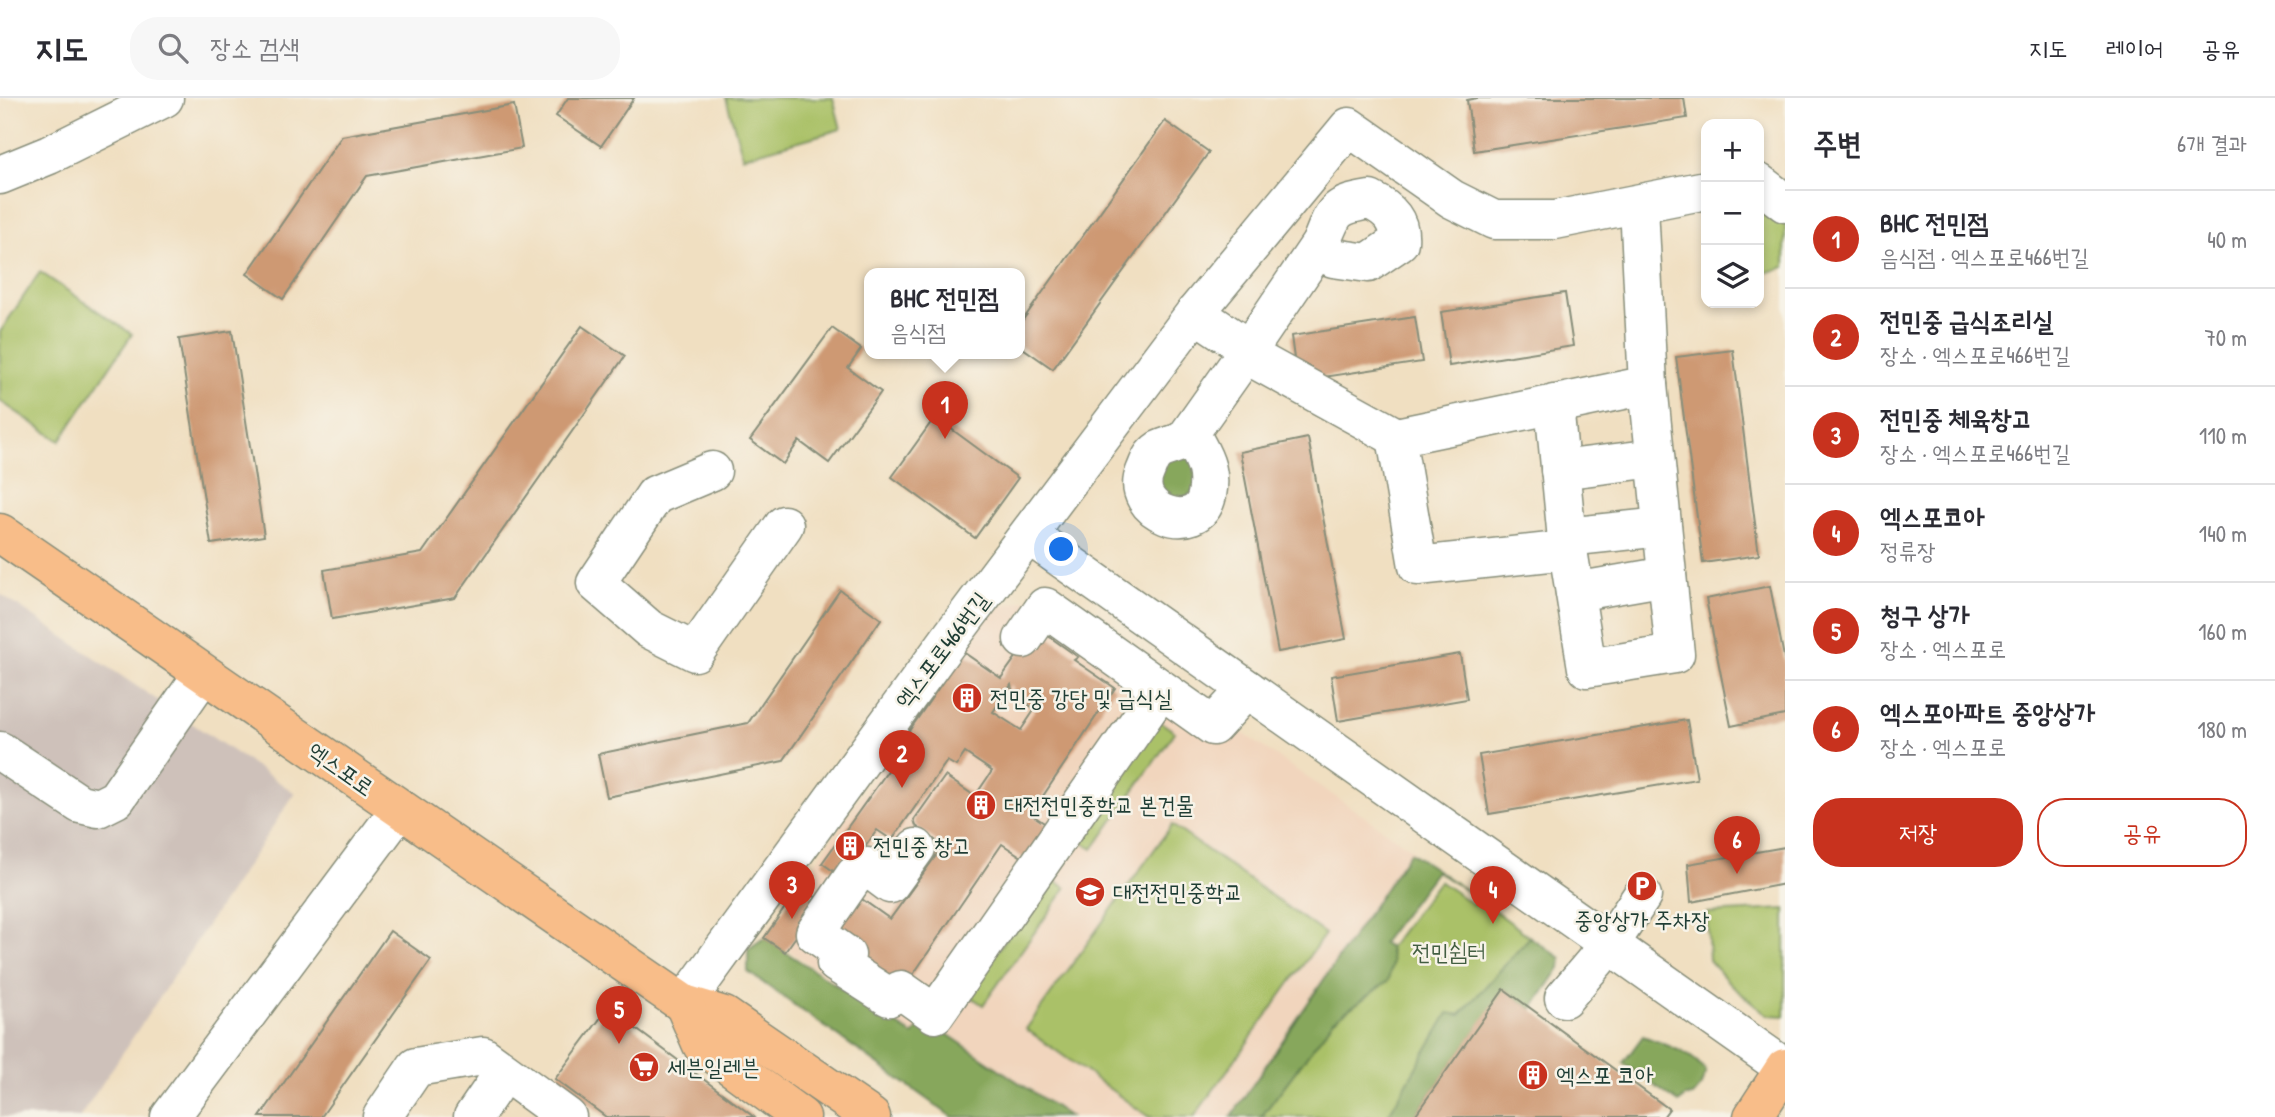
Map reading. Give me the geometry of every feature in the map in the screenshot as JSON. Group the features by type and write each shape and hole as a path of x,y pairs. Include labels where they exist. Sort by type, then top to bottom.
{"main road":[{"name":"엑스포로","path":"0,533 684,1004 724,1016 871,1117"},
{"path":"684,1004 702,1045 801,1117"},
{"path":"1753,1117 1785,1068"}],"street":[{"path":"2,170 49,155 163,98"},
{"path":"1346,112 1452,199 1494,220 1555,220 1639,206 1701,191"},
{"name":"엑스포로466번길","path":"684,1004 942,648 1030,536 1346,112"},
{"path":"1764,187 1785,203"},
{"path":"1554,404 1567,544 1587,668 1675,654 1655,458 1639,206"},
{"path":"1184,441 1321,243"},
{"path":"1195,313 1249,349 1260,362 1396,436 1554,404 1648,366"},
{"path":"1396,436 1418,566 1662,527"},
{"path":"1560,470 1655,458"},
{"path":"712,471 655,495 596,583 649,629 695,652 784,525"},
{"path":"1030,536 1785,1068"},
{"path":"1574,592 1667,576"},
{"path":"1023,639 1045,607 1213,726 1247,689"},
{"path":"0,751 80,804 99,808 116,799 203,674"},
{"path":"916,848 890,884 867,867 855,875 815,933 846,955 836,963 889,997 901,990 935,1014 1161,690"},
{"path":"170,1117 400,809"},
{"path":"1564,998 1609,945 1642,896"},
{"path":"382,1117 416,1067 483,1056 567,1117"},
{"path":"473,1117 504,1072"}],"shaded area":[{"path":"0,594 295,793 80,1117 0,1117"},
{"name":"대전전민중학교","path":"1044,597 1413,850 1231,1117 1070,1117 926,1019 914,1035 766,935 989,608"}],"green space":[{"path":"726,98 833,98 841,129 743,157"},
{"path":"1764,204 1785,216 1785,267 1764,273"},
{"path":"40,272 132,334 60,441 0,401 0,332"},
{"path":"1184,441 1208,477 1167,516 1151,456"},
{"path":"1159,721 1175,732 1093,849 1076,837"},
{"path":"1172,825 1325,934 1194,1117 1149,1117 1026,1029"},
{"path":"1410,852 1479,899 1436,871 1382,943 1389,948 1392,963 1388,981 1334,1020 1261,1117 1231,1117"},
{"path":"1050,877 1066,888 983,1005 967,994"},
{"name":"전민쉼터","path":"1439,881 1474,905 1479,899 1530,937 1460,1015 1448,1014 1387,1117 1261,1117 1334,1020 1388,981 1392,963 1389,948"},
{"path":"1785,909 1785,1016 1768,1015 1732,986 1709,960 1707,913"},
{"path":"1530,937 1561,958 1560,968 1532,1009 1505,990 1414,1117 1387,1117 1448,1013 1460,1015"},
{"path":"764,938 913,1035 925,1019 1070,1117 952,1117 748,972 748,949"},
{"path":"1643,1036 1678,1050 1701,1065 1706,1072 1700,1088 1693,1096 1685,1097 1679,1103 1623,1063"}],"building":[{"path":"568,98 634,98 601,146 556,116"},
{"path":"1684,98 1687,118 1474,151 1467,100"},
{"path":"514,105 522,148 367,176 283,299 247,274 342,136"},
{"path":"1165,121 1209,152 1053,369 1025,349 1025,317"},
{"path":"1565,293 1573,346 1449,366 1441,312"},
{"path":"1415,317 1422,362 1297,381 1291,336"},
{"path":"582,326 625,356 455,598 332,619 324,570 422,553"},
{"path":"832,328 861,349 848,368 881,392 829,463 799,441 783,464 750,440"},
{"path":"232,331 264,536 211,544 179,339"},
{"path":"1733,350 1759,555 1703,563 1676,357"},
{"path":"935,417 1018,478 975,538 892,477"},
{"path":"1308,438 1346,639 1278,652 1240,452"},
{"path":"1770,586 1785,662 1785,715 1731,726 1706,599"},
{"path":"840,590 881,619 783,761 607,797 598,754 748,723"},
{"name":"대전전민중학교 본건물","path":"1037,628 1078,657 1074,660 1115,688 1031,814 1050,827 1028,861 1002,844 908,982 886,992 831,930 856,895 890,919 943,846 916,826 914,820 945,776 975,796 992,771 965,753 956,766 947,761 892,840 877,830 843,878 822,863 912,737 907,734 963,652 1001,678","holes":["1011,685 1013,694 1035,709 1021,730 993,712"]},
{"path":"1460,654 1467,699 1338,721 1331,676"},
{"path":"1687,720 1697,779 1489,814 1479,755"},
{"path":"1785,847 1785,884 1691,902 1688,864"},
{"path":"800,886 821,901 785,952 764,938"},
{"path":"390,931 431,960 321,1117 260,1117"},
{"name":"엑스포 코아","path":"1504,989 1669,1109 1663,1117 1414,1117"},
{"path":"608,1008 754,1117 606,1117 555,1079"}],"place":[{"name":"BHC 전민점","path":"945,439"},
{"name":"전민중 강당 및 급식실","path":"967,698"},
{"name":"전민중 급식조리실","path":"902,788"},
{"name":"대전전민중학교 본건물","path":"981,805"},
{"name":"전민중 창고","path":"850,846"},
{"name":"엑스포아파트 중앙상가","path":"1737,874"},
{"name":"중앙상가 주차장","path":"1642,886"},
{"name":"대전전민중학교","path":"1090,892"},
{"name":"전민중 체육창고","path":"792,919"},
{"name":"엑스포코아","path":"1493,924"},
{"name":"청구 상가","path":"619,1044"},
{"name":"세븐일레븐","path":"644,1067"},
{"name":"엑스포 코아","path":"1533,1075"}]}
